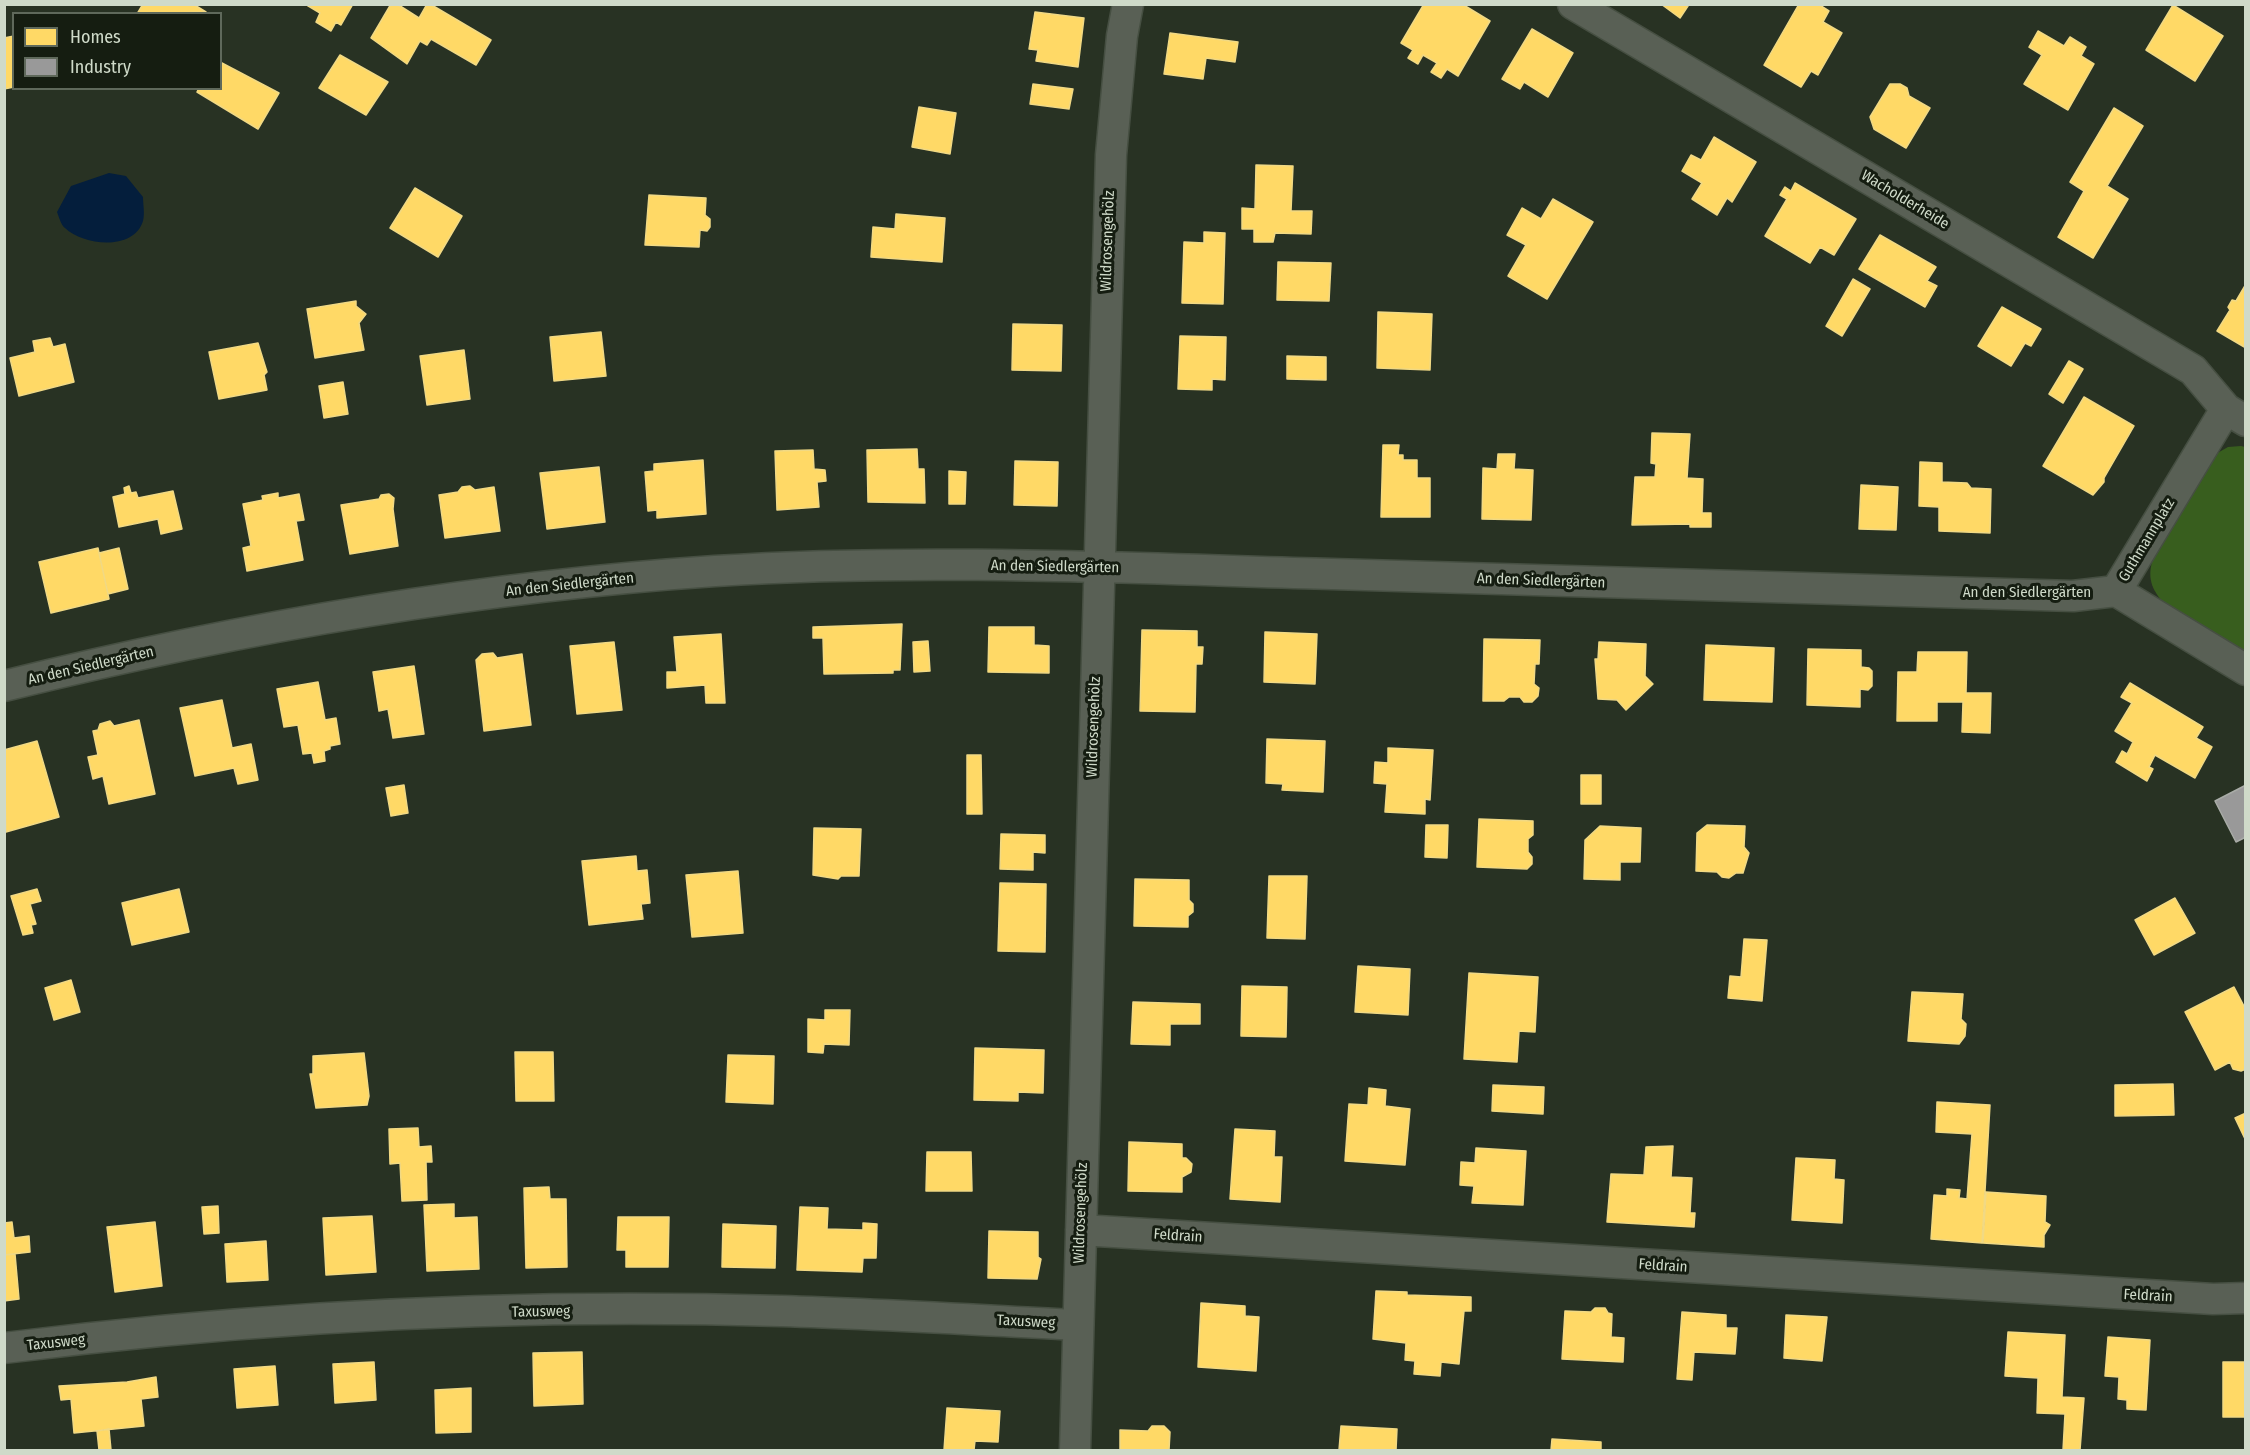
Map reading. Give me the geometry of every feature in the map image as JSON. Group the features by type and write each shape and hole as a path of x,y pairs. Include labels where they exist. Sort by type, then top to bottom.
{"street":[{"name":"Wildrosengehölz","path":"1075,1450 1111,155 1122,36 1128,4"},
{"name":"Wacholderheide","path":"1573,4 2193,370 2236,415"},
{"name":"Guthmannplatz","path":"2236,415 2116,591 2246,670"},
{"name":"An den Siedlergärten","path":"4,686 214,638 355,612 456,597 649,576 851,566 1098,567 2073,596 2116,591"},
{"name":"Feldrain","path":"1081,1230 2213,1299 2246,1298"},
{"name":"Taxusweg","path":"4,1348 224,1326 404,1314 638,1310 780,1311 1078,1325"}],"green space":[{"path":"2228,447 2245,447 2245,651 2163,602 2152,585 2150,573 2155,553 2214,455"}],"water":[{"path":"109,173 126,176 143,197 144,218 138,231 130,237 108,243 84,239 73,234 64,227 57,212 71,186"}],"building: Homes":[{"path":"143,4 193,4 206,12 138,12"},
{"path":"305,4 353,4 341,25 336,22 331,31 316,22 320,13"},
{"path":"391,4 397,4 419,18 427,4 430,4 491,40 476,65 431,39 427,45 420,41 407,64 371,38"},
{"path":"1424,4 1462,4 1490,21 1458,76 1447,69 1441,78 1431,72 1437,63 1423,55 1418,64 1408,58 1413,50 1401,43"},
{"path":"1661,4 1686,4 1688,6 1680,18"},
{"path":"1799,4 1818,4 1829,11 1823,22 1842,33 1818,75 1811,71 1801,87 1764,65"},
{"path":"2173,5 2223,36 2195,81 2146,50"},
{"path":"1035,12 1084,18 1078,67 1036,61 1038,50 1029,49"},
{"path":"1532,29 1573,53 1548,97 1524,82 1520,89 1502,79"},
{"path":"2038,31 2064,46 2070,37 2086,47 2081,56 2094,64 2068,110 2024,84 2042,55 2029,47"},
{"path":"1170,33 1238,42 1235,62 1206,58 1203,79 1164,74"},
{"path":"12,36 12,87 4,89 4,38"},
{"path":"340,55 388,82 366,115 319,88"},
{"path":"222,63 279,93 258,129 197,92 198,90 222,90"},
{"path":"1033,84 1073,89 1069,109 1030,104"},
{"path":"1890,84 1900,84 1907,88 1909,96 1930,108 1906,148 1874,129 1870,117"},
{"path":"919,107 956,113 950,154 912,147"},
{"path":"2114,108 2143,126 2107,186 2128,199 2093,258 2058,237 2084,191 2070,182"},
{"path":"1714,137 1756,162 1732,202 1727,198 1717,215 1692,199 1702,183 1682,171 1691,155 1701,160"},
{"path":"1256,165 1293,166 1291,211 1312,211 1311,234 1275,233 1273,242 1254,242 1254,229 1242,229 1242,208 1255,209"},
{"path":"1795,183 1856,219 1834,255 1820,247 1810,263 1765,236 1787,199 1780,195 1785,187 1791,191"},
{"path":"415,188 462,216 438,257 390,228"},
{"path":"649,195 706,198 705,215 710,219 710,227 707,231 700,230 699,247 645,245"},
{"path":"1553,199 1593,222 1547,299 1508,276 1526,245 1507,235 1522,208 1541,219"},
{"path":"896,214 945,218 942,262 871,257 873,227 895,229"},
{"path":"1204,232 1225,233 1223,304 1182,303 1184,242 1204,243"},
{"path":"1880,235 1936,267 1927,281 1937,286 1925,307 1859,269"},
{"path":"1278,262 1331,263 1329,301 1277,300"},
{"path":"1853,279 1870,289 1842,336 1826,326"},
{"path":"2246,284 2246,348 2217,331 2230,310 2228,307 2232,300 2236,301"},
{"path":"356,301 356,306 366,314 359,323 364,350 315,358 307,309"},
{"path":"2002,307 2041,329 2031,346 2025,343 2011,366 1978,346"},
{"path":"1378,312 1432,314 1430,370 1377,368"},
{"path":"1013,324 1062,325 1061,371 1012,370"},
{"path":"601,332 606,376 554,381 550,337"},
{"path":"1180,336 1226,337 1225,380 1212,379 1212,390 1178,389"},
{"path":"50,338 53,347 65,344 74,382 19,396 10,358 35,352 33,341"},
{"path":"258,343 267,372 264,375 267,390 219,399 209,352"},
{"path":"464,350 470,399 427,405 420,356"},
{"path":"1287,356 1326,357 1326,380 1287,379"},
{"path":"2069,361 2083,369 2063,403 2049,394"},
{"path":"343,382 348,414 324,418 319,386"},
{"path":"2084,397 2134,426 2104,478 2104,482 2093,495 2043,466"},
{"path":"1652,433 1690,434 1687,478 1703,479 1702,513 1711,513 1711,527 1690,527 1690,524 1632,525 1635,477 1655,477 1656,464 1651,463"},
{"path":"1383,445 1399,445 1398,455 1403,455 1403,460 1417,460 1417,478 1430,478 1430,517 1381,517"},
{"path":"917,449 918,469 924,469 925,503 868,502 867,450"},
{"path":"813,450 814,469 825,470 826,481 817,482 819,507 777,510 775,451"},
{"path":"1498,454 1515,454 1514,469 1533,470 1531,520 1482,519 1483,468 1497,469"},
{"path":"703,460 706,514 657,518 657,510 648,511 645,472 654,471 654,464"},
{"path":"1015,461 1058,462 1057,506 1014,505"},
{"path":"1920,462 1942,463 1942,482 1967,483 1971,488 1991,489 1990,533 1939,531 1939,507 1919,506"},
{"path":"599,467 605,522 547,529 540,473"},
{"path":"949,471 966,472 965,504 949,504"},
{"path":"1861,485 1898,487 1896,530 1859,529"},
{"path":"129,486 131,493 136,492 138,498 173,491 182,529 161,534 158,519 119,527 113,497 125,494 124,488"},
{"path":"470,486 475,490 494,487 500,531 445,538 439,495 458,492 462,487"},
{"path":"278,493 278,498 299,494 304,520 296,521 303,560 247,571 243,548 251,546 243,504 263,500 262,496"},
{"path":"389,494 394,498 393,509 398,546 350,554 341,505 379,499 381,495"},
{"path":"98,548 109,599 51,613 39,562"},
{"path":"119,548 128,589 108,594 99,553"},
{"path":"902,624 900,670 893,670 893,673 824,674 823,638 813,638 813,627"},
{"path":"989,627 1034,627 1034,645 1049,646 1049,673 988,672"},
{"path":"1142,630 1197,631 1197,647 1203,647 1202,664 1196,664 1195,712 1140,711"},
{"path":"1265,632 1317,634 1315,684 1264,682"},
{"path":"721,634 725,703 706,703 705,685 667,688 667,672 677,672 674,637"},
{"path":"1484,639 1540,640 1539,664 1535,664 1534,684 1539,688 1538,696 1532,702 1524,702 1520,697 1509,697 1504,701 1483,701"},
{"path":"928,641 930,671 914,672 913,642"},
{"path":"614,642 622,710 577,714 570,646"},
{"path":"1599,642 1646,644 1645,676 1653,684 1626,710 1617,700 1598,699 1595,659 1598,659"},
{"path":"1706,645 1774,648 1772,702 1704,700"},
{"path":"1808,649 1861,650 1861,667 1872,671 1872,686 1868,690 1860,689 1860,707 1807,705"},
{"path":"1918,652 1967,652 1966,693 1991,693 1990,733 1962,732 1963,702 1937,702 1937,721 1897,721 1898,672 1917,672"},
{"path":"493,653 497,658 522,654 531,725 484,731 476,660 482,654"},
{"path":"414,666 424,734 393,738 388,709 379,711 373,672"},
{"path":"318,682 325,720 336,718 340,744 330,746 330,749 324,751 325,761 314,763 312,753 303,754 298,725 284,727 277,689"},
{"path":"2130,683 2203,727 2196,738 2212,747 2195,778 2155,755 2149,767 2153,769 2147,781 2116,762 2122,751 2127,754 2133,742 2115,731 2132,703 2121,697"},
{"path":"222,700 232,748 251,744 258,780 238,784 234,768 195,776 180,708"},
{"path":"139,720 155,794 109,804 103,776 93,779 88,757 98,755 93,731 98,730 100,724 110,721 114,726"},
{"path":"1267,739 1325,741 1323,792 1282,790 1283,784 1266,783"},
{"path":"37,741 59,817 6,832 4,750"},
{"path":"1388,748 1433,750 1430,800 1425,799 1425,814 1385,812 1387,784 1374,783 1375,762 1388,763"},
{"path":"967,755 981,755 982,814 967,814"},
{"path":"1581,775 1601,775 1601,804 1581,804"},
{"path":"404,785 408,813 391,816 386,788"},
{"path":"1479,819 1533,821 1533,835 1528,839 1528,852 1532,857 1532,864 1527,869 1477,867"},
{"path":"1426,825 1448,825 1447,858 1425,857"},
{"path":"1707,825 1745,826 1744,847 1749,853 1743,873 1736,873 1729,878 1722,877 1717,872 1696,871 1697,833"},
{"path":"1600,826 1641,828 1640,862 1620,862 1620,880 1584,879 1585,840"},
{"path":"814,828 861,829 859,876 841,876 838,879 813,875"},
{"path":"1001,834 1045,835 1045,853 1033,852 1033,870 1000,869"},
{"path":"636,856 637,871 647,870 650,903 641,904 643,919 589,925 582,861"},
{"path":"738,871 743,933 692,937 686,875"},
{"path":"1269,876 1307,876 1305,939 1267,938"},
{"path":"1135,879 1189,880 1189,900 1193,904 1193,912 1188,916 1188,927 1134,926"},
{"path":"1000,883 1046,884 1045,952 998,951"},
{"path":"37,889 41,901 30,904 36,924 31,925 33,933 23,935 11,896"},
{"path":"179,889 189,932 132,945 122,903"},
{"path":"2175,898 2195,933 2154,955 2135,920"},
{"path":"1744,939 1767,940 1762,1001 1728,998 1730,976 1741,977"},
{"path":"1358,966 1410,969 1408,1015 1355,1012"},
{"path":"1469,973 1538,977 1535,1032 1519,1031 1517,1062 1464,1059"},
{"path":"71,980 80,1012 54,1020 45,988"},
{"path":"1242,986 1287,987 1286,1037 1241,1036"},
{"path":"2234,987 2246,1010 2246,1069 2241,1071 2233,1069 2230,1062 2215,1070 2185,1012"},
{"path":"1912,992 1963,994 1961,1019 1966,1024 1965,1036 1959,1044 1908,1041"},
{"path":"1133,1002 1200,1004 1200,1024 1170,1024 1170,1045 1131,1044"},
{"path":"825,1010 850,1010 849,1045 824,1044 823,1053 808,1052 808,1019 825,1020"},
{"path":"975,1048 1044,1050 1043,1093 1018,1092 1018,1101 974,1100"},
{"path":"515,1052 553,1052 554,1101 516,1101"},
{"path":"364,1053 369,1096 367,1105 316,1108 310,1074 313,1074 313,1056"},
{"path":"728,1055 774,1056 773,1104 726,1102"},
{"path":"2173,1084 2174,1115 2115,1116 2115,1085"},
{"path":"1493,1085 1544,1087 1543,1114 1492,1111"},
{"path":"1369,1088 1386,1090 1385,1106 1410,1109 1405,1165 1345,1161 1349,1104 1368,1105"},
{"path":"1937,1102 1990,1105 1982,1243 1931,1239 1934,1195 1947,1196 1947,1189 1960,1190 1959,1198 1967,1199 1972,1134 1936,1132"},
{"path":"2246,1113 2246,1141 2235,1118"},
{"path":"418,1128 419,1147 431,1146 432,1162 426,1162 427,1200 402,1201 400,1163 390,1164 389,1129"},
{"path":"1235,1129 1275,1131 1274,1157 1282,1157 1280,1202 1230,1199"},
{"path":"1129,1142 1182,1144 1182,1158 1186,1158 1192,1164 1191,1172 1182,1177 1182,1192 1128,1191"},
{"path":"1673,1146 1671,1177 1692,1178 1690,1213 1695,1213 1694,1227 1607,1222 1611,1174 1644,1175 1646,1147"},
{"path":"1476,1148 1526,1151 1523,1205 1472,1203 1474,1186 1460,1185 1461,1162 1475,1163"},
{"path":"927,1152 971,1152 972,1191 926,1191"},
{"path":"1796,1158 1835,1160 1834,1179 1844,1180 1842,1223 1792,1220"},
{"path":"549,1187 550,1199 566,1199 567,1267 526,1268 524,1188"},
{"path":"1986,1192 2046,1196 2045,1222 2050,1225 2044,1235 2044,1247 1983,1243"},
{"path":"454,1204 454,1218 477,1217 479,1269 427,1271 424,1205"},
{"path":"218,1206 219,1233 204,1234 202,1207"},
{"path":"800,1207 828,1208 827,1229 863,1230 863,1223 877,1224 876,1258 863,1258 862,1272 797,1270"},
{"path":"372,1216 376,1272 326,1275 323,1218"},
{"path":"618,1217 669,1217 668,1267 626,1267 626,1250 617,1250"},
{"path":"12,1222 14,1238 29,1236 30,1252 4,1255 4,1223"},
{"path":"155,1222 162,1286 115,1292 107,1227"},
{"path":"723,1224 776,1226 775,1268 722,1267"},
{"path":"989,1231 1038,1232 1038,1257 1041,1259 1037,1279 988,1278"},
{"path":"266,1241 268,1280 227,1282 225,1244"},
{"path":"15,1254 19,1299 4,1301 4,1255"},
{"path":"1376,1291 1407,1292 1407,1295 1471,1297 1471,1311 1464,1311 1459,1364 1441,1362 1440,1376 1414,1374 1415,1361 1405,1360 1406,1343 1373,1339"},
{"path":"1201,1303 1245,1306 1245,1316 1259,1317 1256,1371 1198,1367"},
{"path":"1595,1308 1605,1308 1608,1313 1612,1314 1611,1337 1624,1338 1623,1362 1562,1359 1565,1311 1591,1312"},
{"path":"1682,1312 1726,1315 1726,1328 1737,1328 1735,1354 1694,1352 1692,1380 1677,1379"},
{"path":"1786,1315 1827,1317 1822,1361 1784,1358"},
{"path":"2008,1332 2065,1335 2062,1397 2084,1398 2080,1450 2063,1450 2065,1414 2037,1413 2038,1378 2005,1376"},
{"path":"2108,1337 2150,1340 2146,1410 2127,1409 2127,1400 2118,1399 2119,1377 2105,1376"},
{"path":"582,1352 583,1404 534,1406 533,1353"},
{"path":"374,1362 376,1400 335,1403 333,1364"},
{"path":"2223,1362 2246,1362 2246,1417 2223,1417"},
{"path":"275,1366 278,1405 237,1408 234,1369"},
{"path":"156,1377 158,1397 141,1399 144,1426 74,1433 71,1399 61,1400 59,1386 127,1382"},
{"path":"471,1388 471,1432 436,1433 435,1390"},
{"path":"947,1408 1000,1411 998,1442 975,1441 974,1450 944,1450"},
{"path":"1152,1426 1164,1426 1170,1432 1169,1450 1120,1450 1120,1430 1148,1431"},
{"path":"1341,1426 1397,1429 1396,1450 1339,1450"},
{"path":"109,1429 111,1450 99,1450 97,1431"},
{"path":"1552,1439 1601,1442 1601,1450 1551,1450"}],"building: Industry":[{"path":"2246,785 2246,837 2236,842 2215,801"}]}
